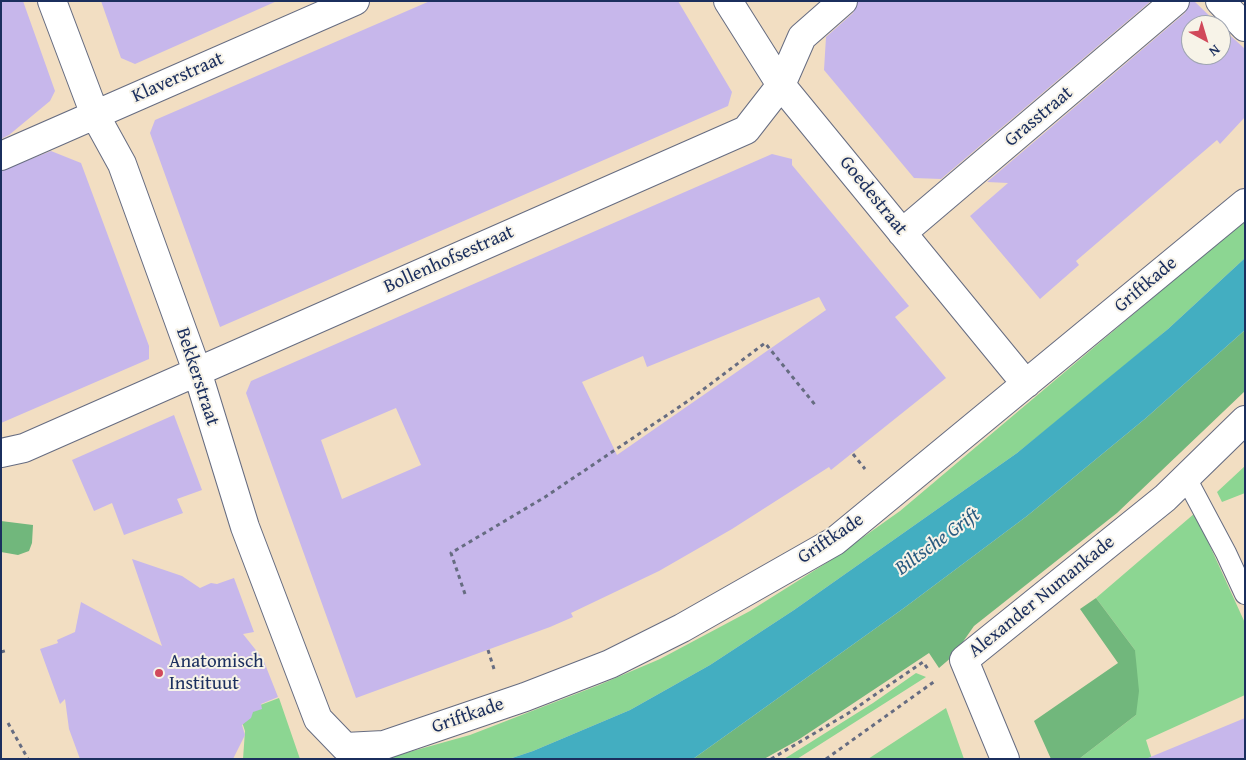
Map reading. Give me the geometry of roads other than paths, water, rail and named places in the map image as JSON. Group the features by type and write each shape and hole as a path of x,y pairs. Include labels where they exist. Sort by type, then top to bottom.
{"street":[{"name":"Bekkerstraat","path":"52,1 95,116 122,164 197,371 245,528 318,719 345,747"},
{"name":"Klaverstraat","path":"1,156 355,1"},
{"name":"Goedestraat","path":"728,1 781,85 1026,384"},
{"name":"Bollenhofsestraat","path":"1,453 24,448 746,130 781,85 802,37 842,1"},
{"name":"Grasstraat","path":"902,232 1175,1"},
{"path":"1220,1 1245,27"},
{"name":"Griftkade","path":"345,747 384,745 525,697 610,664 682,628 835,541 1245,203"},
{"name":"Alexander Numankade","path":"1005,759 964,660 1165,498 1245,420"}],"lane":[{"path":"1186,478 1226,553 1245,594"}],"water":[{"name":"Biltsche Grift","path":"1245,258 1245,330 1146,418 1027,516 904,608 693,759 509,759 533,751 630,710 710,665 794,610 1017,453 1168,329"}],"place":[{"name":"Anatomisch Instituut","path":"159,673"}]}
